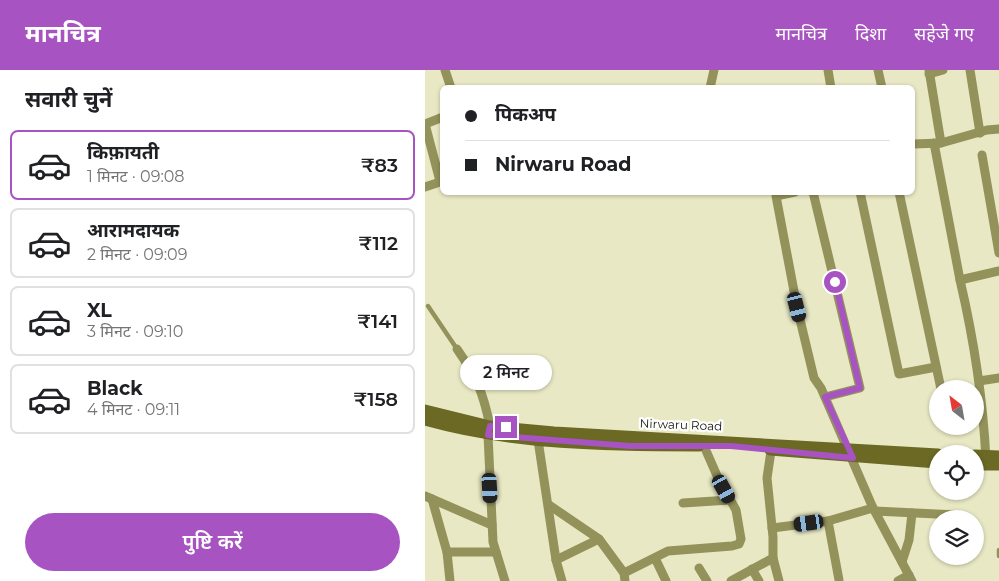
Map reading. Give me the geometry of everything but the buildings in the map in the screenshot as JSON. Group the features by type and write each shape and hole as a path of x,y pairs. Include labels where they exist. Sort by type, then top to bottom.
{"street":[{"path":"445,70 450,85"},
{"path":"711,85 714,70"},
{"path":"829,70 831,85"},
{"path":"878,70 881,85"},
{"path":"943,70 929,72 938,143 960,280 973,334 979,380"},
{"path":"970,70 980,133"},
{"path":"440,118 425,124 440,177"},
{"path":"915,144 938,143 999,129"},
{"path":"982,155 999,253"},
{"path":"425,187 440,181"},
{"path":"781,195 776,196 797,307 814,378 825,397 874,509 910,578 898,581"},
{"path":"814,195 860,388 825,397"},
{"path":"861,195 899,374 936,367"},
{"path":"900,195 939,380"},
{"path":"960,280 999,271"},
{"path":"457,349 477,378 483,395 489,430 492,525 496,552 505,581"},
{"path":"984,380 999,378"},
{"name":"Nirwaru Road","path":"425,410 489,430 563,433 850,453 929,462"},
{"name":"Nirwaru Road","path":"425,420 538,440 630,446 731,446 771,451 929,454"},
{"path":"538,440 556,560 562,581"},
{"path":"549,505 599,539 624,577 668,551 739,544 741,539 736,510 704,446"},
{"path":"771,451 767,478 773,558 779,581"},
{"path":"984,459 999,456"},
{"path":"984,461 999,465"},
{"path":"428,497 492,525"},
{"path":"428,497 447,552 450,581"},
{"path":"683,503 730,500"},
{"path":"772,528 828,521 874,509 929,514"},
{"path":"902,562 909,540 912,513"},
{"path":"828,521 839,580"},
{"path":"556,560 599,539"},
{"path":"447,552 496,552"},
{"path":"655,558 667,581"},
{"path":"731,581 773,558"},
{"path":"699,568 707,581"},
{"path":"752,570 759,581"}],"lane":[{"path":"428,306 457,349"},
{"path":"999,550 999,556"}],"route":[{"path":"506,427 490,426 488,435 518,439 630,446 731,446 853,458 825,397 860,388 835,282"}]}
